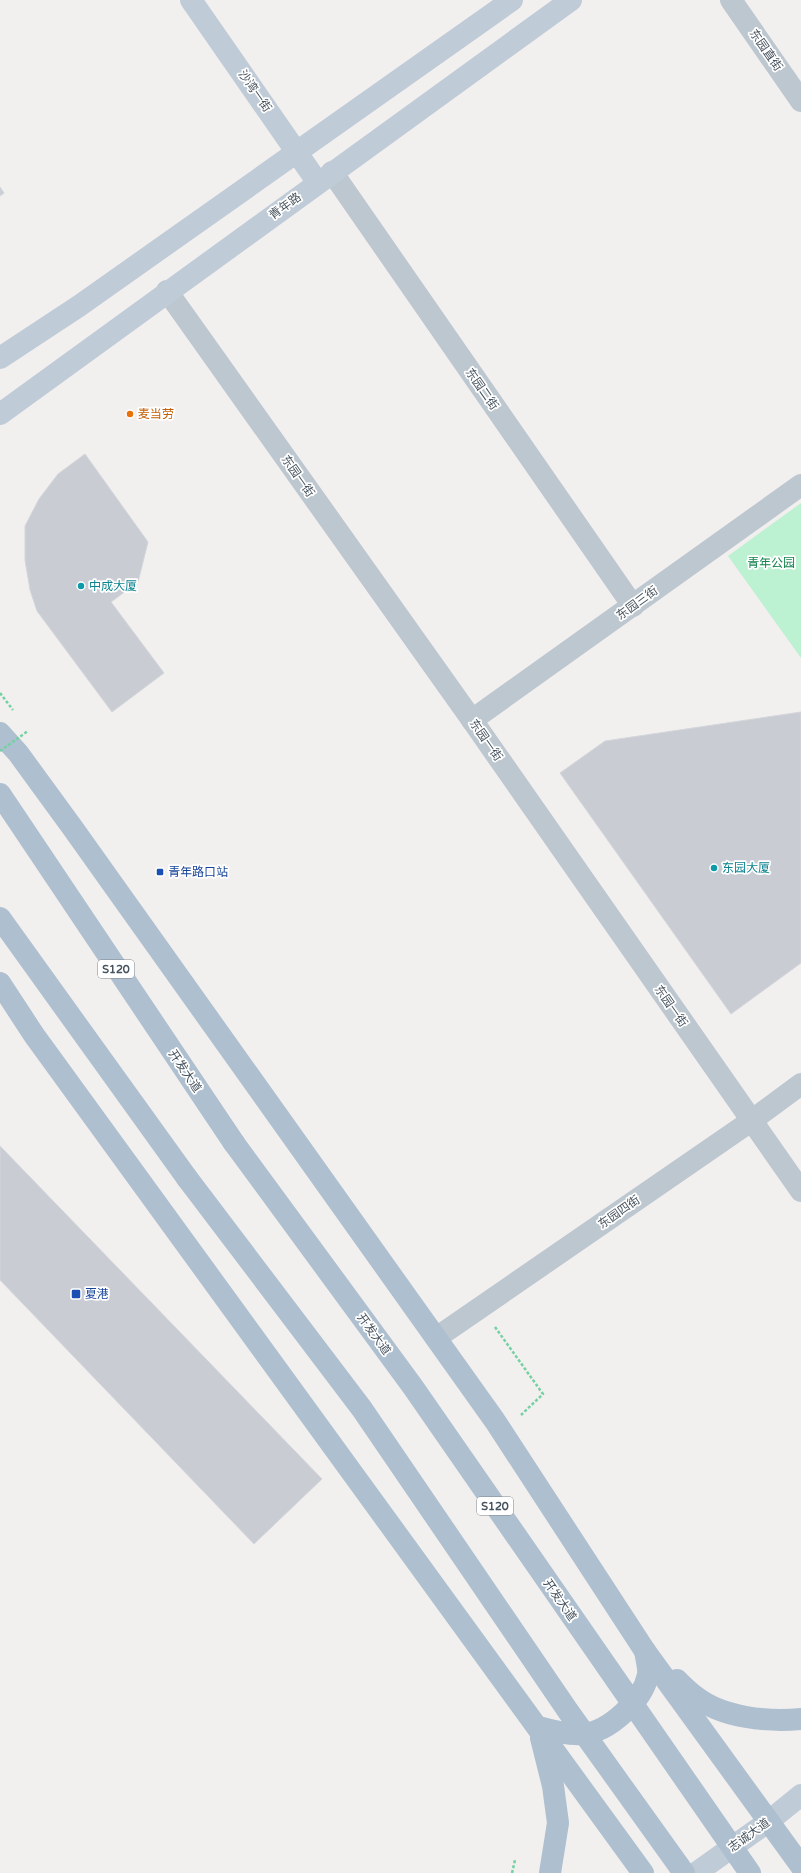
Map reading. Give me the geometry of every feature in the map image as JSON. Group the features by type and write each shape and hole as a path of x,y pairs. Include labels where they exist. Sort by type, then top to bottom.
{"main road":[{"name":"沙湾一街","path":"191,0 297,151 325,177"},
{"path":"0,358 79,306 512,0"},
{"name":"青年路","path":"0,414 167,291 571,0"},
{"path":"0,733 18,753 72,827 495,1421 645,1651 801,1866"},
{"name":"开发大道","path":"0,794 234,1143 413,1387 750,1873"},
{"path":"0,918 187,1178 362,1409 568,1712 684,1873"},
{"path":"0,984 39,1041 644,1873"},
{"path":"538,1727 565,1734 584,1734 596,1731 617,1719 628,1709 643,1689 648,1674 645,1651"},
{"path":"645,1651 697,1698 718,1708 746,1717 759,1719 779,1721 801,1719"},
{"path":"538,1727 552,1786 558,1823 550,1873"},
{"name":"志诚大道","path":"696,1873 769,1821 801,1795"}],"street":[{"name":"东园直街","path":"731,0 801,101"},
{"name":"东园二街","path":"325,177 633,606"},
{"name":"东园一街","path":"167,291 472,720 801,1191"},
{"name":"东园三街","path":"472,720 801,485"},
{"name":"东园四街","path":"436,1338 751,1121 801,1084"}],"path":[{"path":"0,751 28,731"},
{"path":"480,1308 543,1394 518,1417"},
{"path":"512,1873 515,1860"}],"green space":[{"name":"青年公园","path":"801,503 801,658 728,556"}],"building":[{"path":"0,187 4,193 0,196"},
{"name":"中成大厦","path":"85,454 148,542 138,582 111,602 164,673 112,712 37,611 30,590 25,560 25,526 39,499 58,474"},
{"name":"东园大厦","path":"801,712 801,963 731,1014 560,773 605,741"},
{"name":"夏港","path":"0,1146 322,1479 254,1544 0,1280"}],"place":[{"name":"麦当劳","path":"130,414"},
{"name":"中成大厦","path":"81,586"},
{"name":"东园大厦","path":"714,868"},
{"name":"青年路口站","path":"160,872"},
{"name":"夏港","path":"76,1294"}]}
